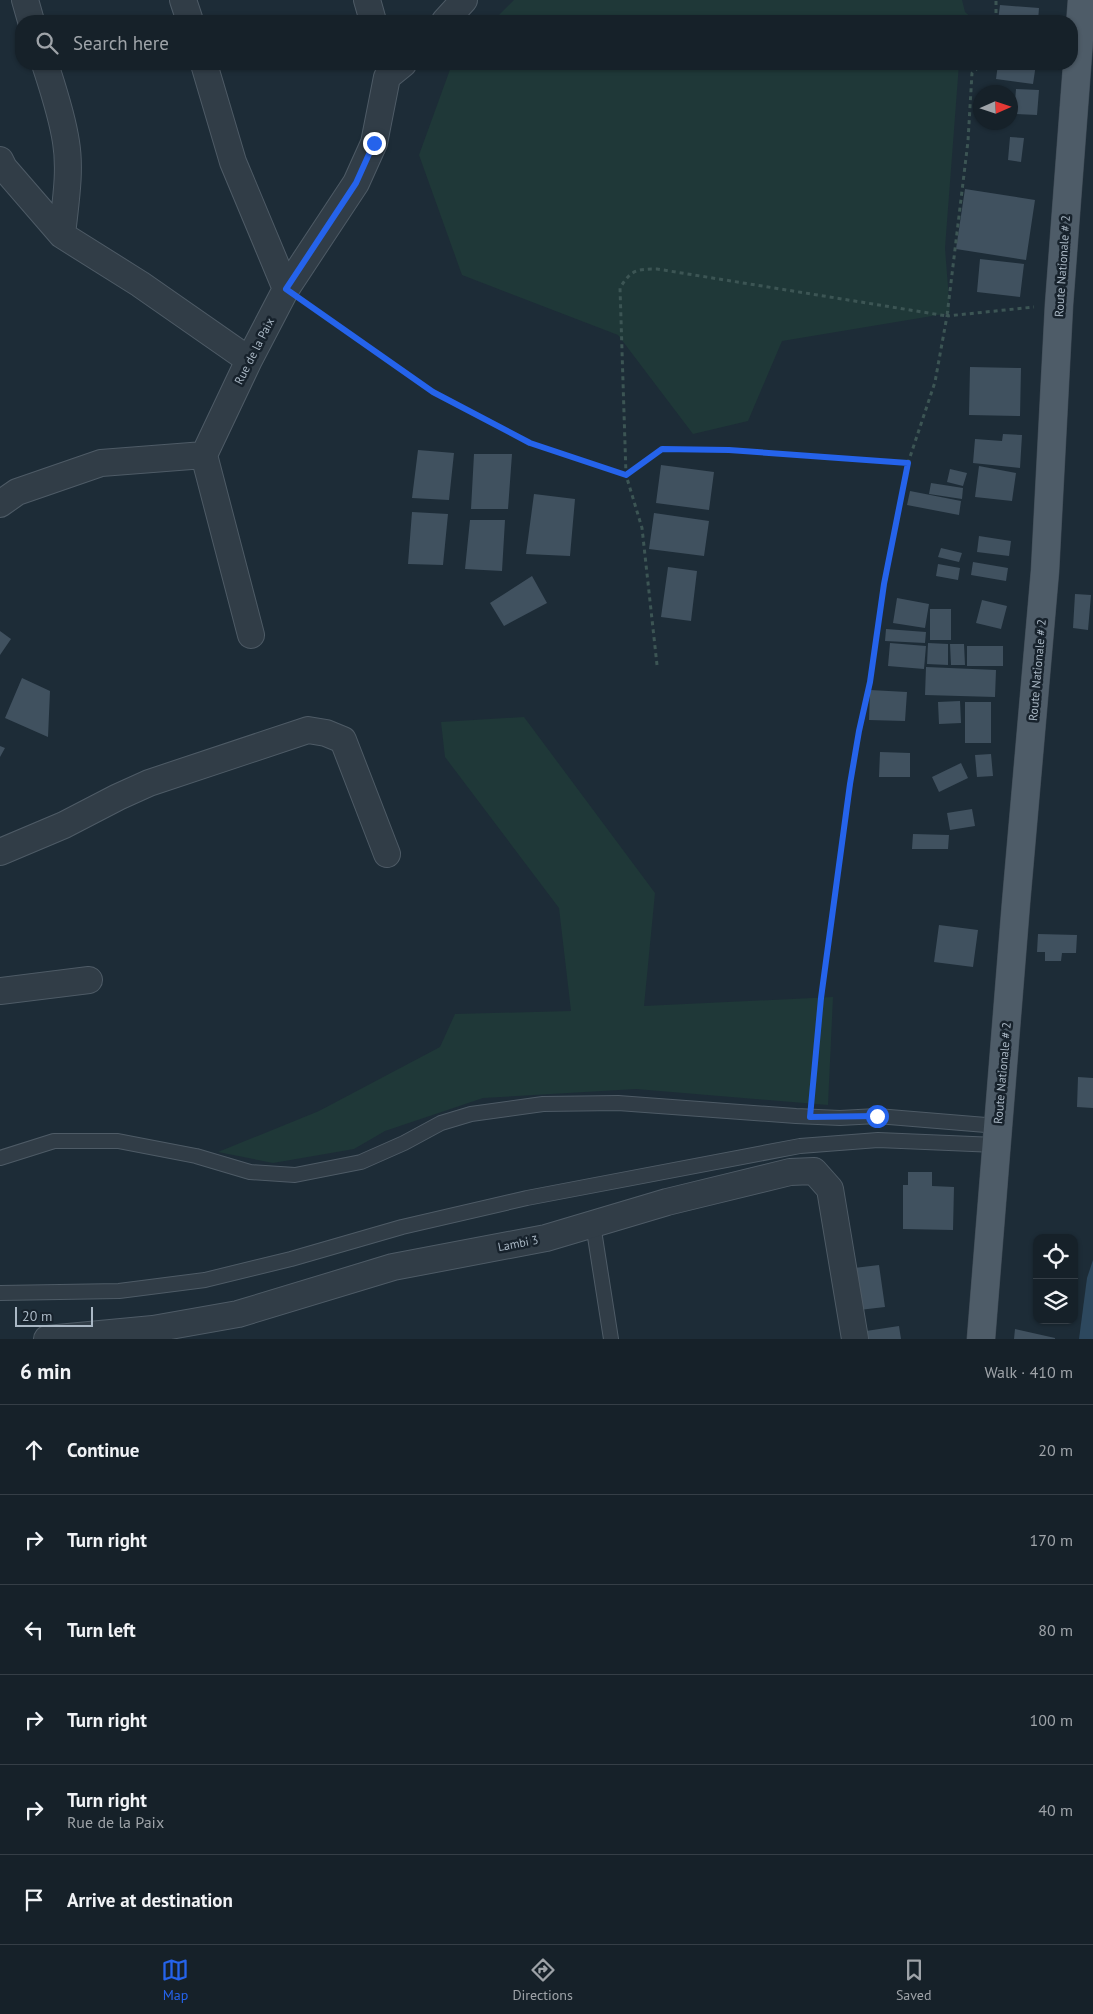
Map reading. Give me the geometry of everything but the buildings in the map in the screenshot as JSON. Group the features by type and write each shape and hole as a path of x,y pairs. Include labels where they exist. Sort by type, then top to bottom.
{"main road":[{"name":"Route Nationale # 2","path":"981,1339 1046,571 1059,305 1086,6"}],"street":[{"path":"25,0 29,15"},
{"path":"183,0 188,15"},
{"path":"367,0 371,15"},
{"path":"450,15 464,0"},
{"path":"47,70 57,102 66,144 67,185 62,235"},
{"path":"206,70 233,162 286,289"},
{"name":"Rue de la Paix","path":"204,455 249,360 286,289 356,183 374,143 391,70"},
{"path":"0,160 4,168 62,235 140,284 249,360"},
{"path":"6,494 101,463 204,455 251,634"},
{"path":"0,852 64,825 118,797 149,784 308,730 326,733 343,740 387,854"},
{"path":"0,991 89,980"},
{"name":"Lambi 3","path":"47,1339 153,1329 238,1314 393,1267 546,1238 667,1202 790,1172 814,1171 830,1189 855,1339"}],"lane":[{"path":"0,1158 54,1141 118,1141 196,1156 250,1172 295,1175 361,1162 404,1144 441,1123 470,1114 543,1104 618,1103 810,1117 877,1116 997,1135"},
{"path":"0,1293 119,1292 205,1280 291,1259 412,1224 527,1198 800,1146 878,1140 997,1135"},
{"path":"593,1224 611,1339"}],"path":[{"path":"996,0 996,15"},
{"path":"810,1117 823,980 850,784 870,682 884,584 908,463 935,382 947,316 968,142 972,73 975,70"},
{"path":"657,665 642,528 626,475 620,288 628,275 639,269 657,269 947,316 1059,305"},
{"path":"286,289 433,392 530,443 626,475"},
{"path":"626,475 662,449 729,450 908,463"}],"green space":[{"path":"514,0 962,0 965,12 968,15 499,15"},
{"path":"450,70 959,70 945,248 950,313 782,341 748,421 693,434 618,335 462,275 419,155"},
{"path":"524,717 655,893 644,1006 833,997 828,1105 636,1089 483,1098 385,1131 354,1149 273,1163 218,1152 319,1111 440,1047 455,1014 571,1011 559,908 445,757 441,722"}],"water":[{"path":"1093,1260 1093,1339 1079,1339 1087,1278"}],"route":[{"path":"374,143 356,183 286,289 433,392 530,443 626,475 662,449 729,450 908,463 884,584 870,682 850,784 821,998 810,1117 877,1116"}]}
